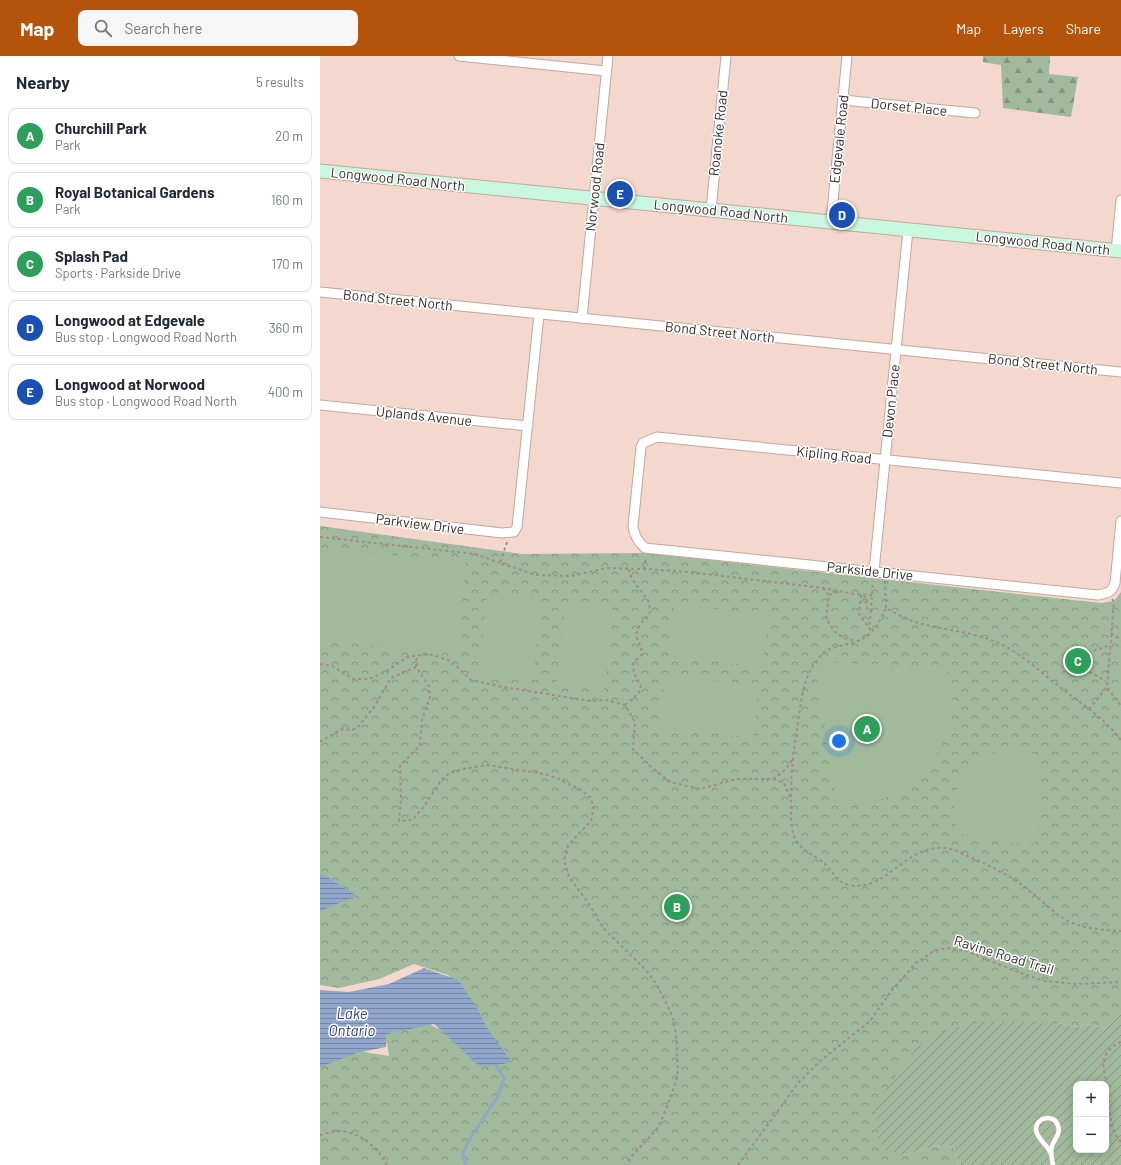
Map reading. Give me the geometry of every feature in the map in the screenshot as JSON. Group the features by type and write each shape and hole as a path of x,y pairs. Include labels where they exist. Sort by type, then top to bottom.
{"street":[{"path":"459,56 606,71"},
{"name":"Norwood Road","path":"582,318 608,56"},
{"name":"Roanoke Road","path":"711,210 726,56"},
{"name":"Edgevale Road","path":"831,222 847,56"},
{"name":"Dorset Place","path":"843,100 975,113"},
{"name":"Longwood Road North","path":"320,171 1118,251"},
{"path":"1118,251 1121,200"},
{"name":"Devon Place","path":"874,571 908,230"},
{"name":"Bond Street North","path":"320,292 1121,372"},
{"path":"514,530 528,426 539,314"},
{"name":"Uplands Avenue","path":"320,405 528,426"},
{"name":"Kipling Road","path":"647,548 640,544 634,534 633,526 641,447 643,443 657,437 1121,484"},
{"name":"Parkview Drive","path":"320,512 514,530"},
{"path":"1109,593 1113,589 1115,583 1121,521"},
{"name":"Parkside Drive","path":"647,548 1098,595 1109,593"}],"lane":[{"path":"1051,1154 1052,1146 1058,1133 1059,1126 1054,1119 1044,1118 1037,1123 1036,1130 1037,1134 1048,1146 1053,1165"}],"path":[{"path":"500,563 514,530"},
{"path":"320,537 476,554 536,575 571,576 607,568 644,569 689,572 823,588 872,596"},
{"path":"644,569 647,548"},
{"path":"625,705 639,693 641,686 634,673 633,664 642,654 642,648 636,636 638,627 650,612 649,602 632,579 628,568"},
{"path":"869,628 874,571"},
{"path":"886,572 886,608 872,632 863,639 836,647 824,653 806,678 792,759 792,823 793,833 796,840 806,852 821,861 844,883 857,886 884,878 913,856 928,850 945,848 959,852 999,870 1018,881 1062,918 1091,928 1121,931"},
{"path":"823,588 829,595 826,618 834,631 844,638 856,642"},
{"path":"829,595 839,591"},
{"path":"1109,593 1114,602 1106,681 1107,687 1121,706"},
{"path":"862,595 868,611 871,610"},
{"path":"862,595 859,614 872,632"},
{"path":"886,608 919,623 992,640 1010,649 1089,709 1121,740"},
{"path":"1111,633 1121,640"},
{"path":"1088,653 1110,645"},
{"path":"320,664 332,666 353,679 370,679 387,671 407,657 429,654 451,661 471,680 503,687 591,701 606,700 625,705 635,722 633,749 650,766 670,782 700,789 737,779 773,779 784,783 791,797"},
{"path":"418,656 416,667 428,686 430,697 422,720 420,745 400,766 401,799 399,822 412,820 423,808 442,779 463,769 487,765 545,774 560,779 581,790 590,797 594,807 591,821 568,845 564,861 569,877 589,904 603,928 646,970 657,985 673,1017 676,1036 678,1070 676,1082 664,1117 657,1129 630,1158 627,1165"},
{"path":"320,742 342,729 352,730 358,728 374,708 391,678 416,667"},
{"path":"1084,669 1106,681"},
{"path":"1089,709 1107,687"},
{"path":"773,779 785,770 792,759"},
{"name":"Ravine Road Trail","path":"738,1165 799,1082 819,1062 870,1021 892,990 916,963 934,951 946,948 966,951 1023,974 1045,981 1076,984 1121,982"},
{"path":"1121,1042 1114,1045 1105,1057 1104,1073 1108,1089 1111,1121 1115,1135 1121,1142"},
{"path":"320,1135 338,1131 356,1134 372,1145 384,1158 387,1165"}],"green space":[{"path":"983,56 1050,56 1049,74 1078,77 1071,117 1003,108 1001,65 983,62"},
{"path":"320,526 522,554 646,553 1101,603 1114,601 1121,592 1121,1012 1106,1028 1089,1024 1078,1027 1057,1023 1028,1023 903,1155 941,1145 953,1147 959,1165 320,1165 320,1059 346,1049 389,1056 387,1043 376,1042 376,1030 421,1020 462,1041 466,1002 448,975 414,964 379,979 339,988 320,985"},
{"path":"320,548 466,563 457,654 320,640"},
{"path":"487,595 541,600 533,679 479,674"},
{"path":"566,604 614,610 604,691 556,685"},
{"path":"674,604 769,615 762,667 668,656"},
{"path":"822,662 946,667 953,701 947,736 930,766 904,790 872,803 837,804 815,668"},
{"path":"665,675 759,685 753,738 659,727"},
{"path":"1001,750 1019,750 1037,755 1040,812 1036,842 1029,845 960,834 956,824 954,808 960,782 970,768 977,762 986,756"},
{"path":"1121,1012 1121,1165 959,1165 953,1147 941,1145 903,1155 884,1150 878,1135 875,1105 917,1047 947,1030 983,1021 1057,1023 1078,1027 1089,1024 1106,1028"}],"water":[{"path":"1077,646 1084,648 1083,650 1087,654 1088,660 1079,676 1073,677 1068,674 1068,659 1065,660 1068,651"},
{"path":"320,874 326,876 357,896 320,911"},
{"name":"Lake Ontario","path":"424,968 458,980 476,1006 487,1028 512,1062 479,1066 434,1024 386,1034 386,1047 356,1053 320,1067 320,990 349,992 389,984"}],"waterway":[{"path":"466,1165 463,1154 468,1142 498,1096 504,1078 496,1065"}],"place":[{"name":"Longwood at Norwood","path":"620,194"},
{"name":"Longwood at Edgevale","path":"842,215"},
{"name":"Splash Pad","path":"1078,661"},
{"name":"Churchill Park","path":"867,729"},
{"name":"Royal Botanical Gardens","path":"677,907"}]}
